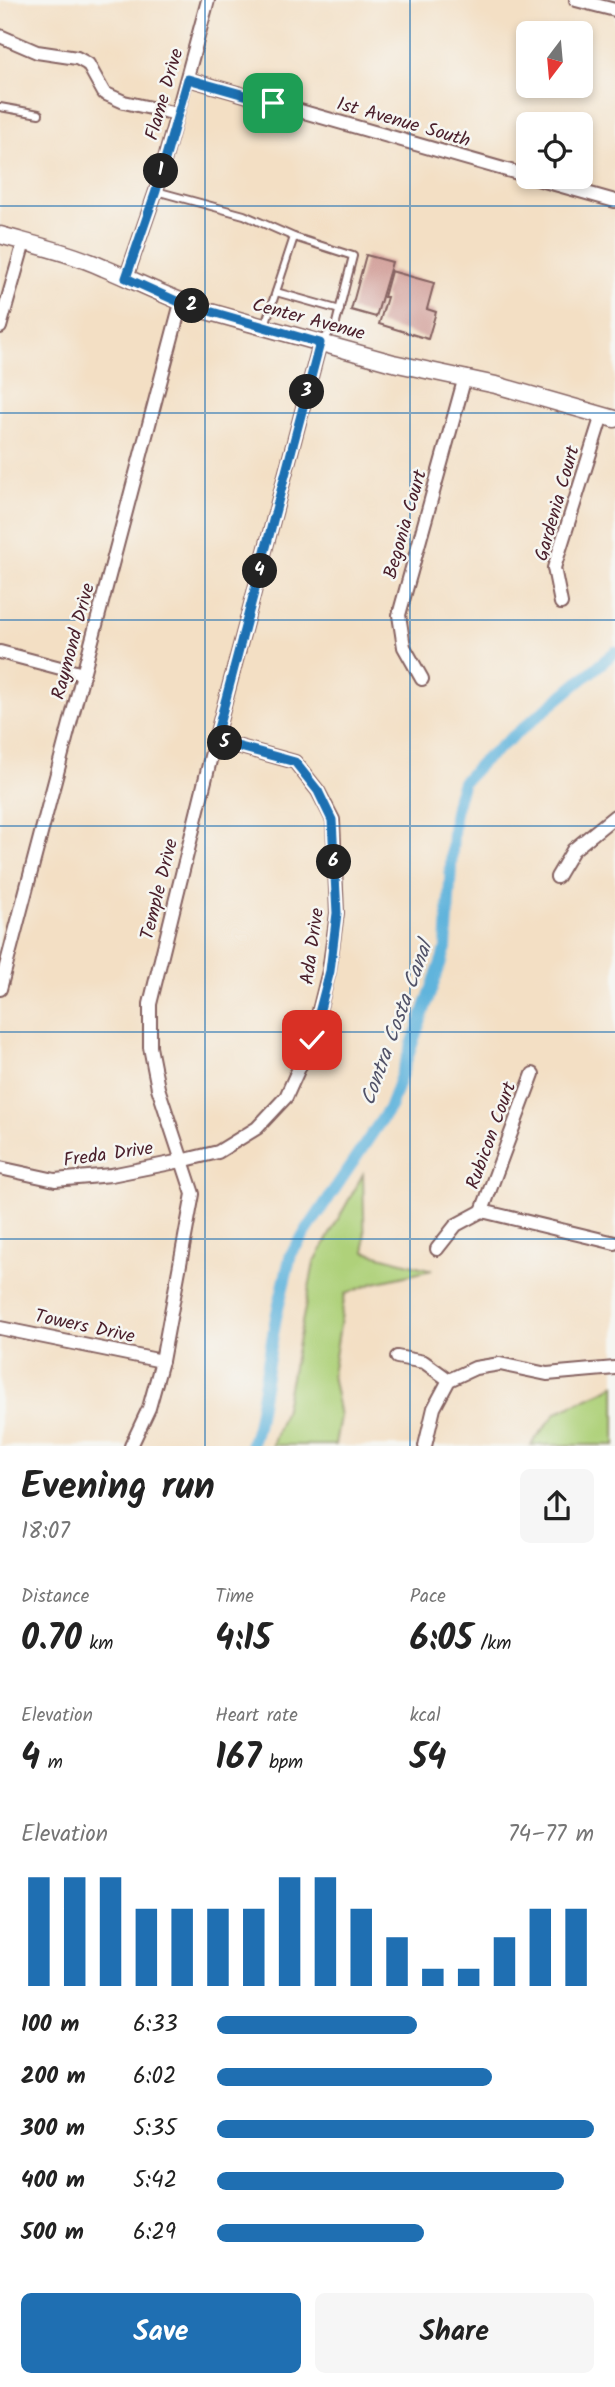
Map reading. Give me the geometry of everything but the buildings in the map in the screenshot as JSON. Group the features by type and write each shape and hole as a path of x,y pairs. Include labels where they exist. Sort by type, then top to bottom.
{"street":[{"name":"Flame Drive","path":"126,278 156,191 208,0"},
{"path":"576,0 615,10"},
{"path":"0,36 37,52 77,58 88,64 104,93 124,102 177,114"},
{"name":"1st Avenue South","path":"188,79 516,172"},
{"name":"1st Avenue South","path":"574,189 615,201"},
{"name":"Center Avenue","path":"0,235 68,254 181,303 393,363 465,377 608,417"},
{"path":"0,327 24,242"},
{"name":"Raymond Drive","path":"0,989 181,303"},
{"name":"Temple Drive","path":"131,1446 149,1408 162,1361 192,1194 158,1088 150,1047 150,1004 215,740 320,343"},
{"name":"Begonia Court","path":"422,679 404,647 399,615 465,377"},
{"name":"Gardenia Court","path":"561,603 554,568 608,417"},
{"path":"0,652 83,674"},
{"name":"Ada Drive","path":"181,1161 218,1152 257,1128 286,1097 312,1040 330,971 337,913 332,820 318,791 295,762 215,740"},
{"path":"556,877 572,850 615,816"},
{"name":"Rubicon Court","path":"482,1210 533,1074"},
{"name":"Freda Drive","path":"0,1168 55,1180 111,1175 181,1161"},
{"path":"437,1249 456,1225 482,1210 615,1243"},
{"name":"Towers Drive","path":"0,1328 162,1361"},
{"path":"397,1357 424,1362 449,1380"},
{"path":"425,1446 435,1408 449,1380 475,1368 500,1364 547,1374 615,1368"}],"lane":[{"path":"0,107 39,114"},
{"path":"156,191 244,215 294,237 353,256 335,327 320,343"},
{"path":"264,327 294,237"},
{"path":"276,292 340,310"}],"green space":[{"path":"363,1174 365,1252 432,1270 374,1283 345,1294 332,1375 340,1416 335,1445 272,1445 284,1412 314,1263"},
{"path":"615,1384 615,1445 531,1445 557,1412"}],"waterway":[{"name":"Contra Costa Canal","path":"251,1446 291,1254 390,1107 446,948 454,817 463,782 482,762 615,652"}],"route":[{"path":"273,103 188,79 156,191 126,278 181,303 320,343 215,740 295,762 318,791 332,820 337,913 330,971 312,1040"}]}
